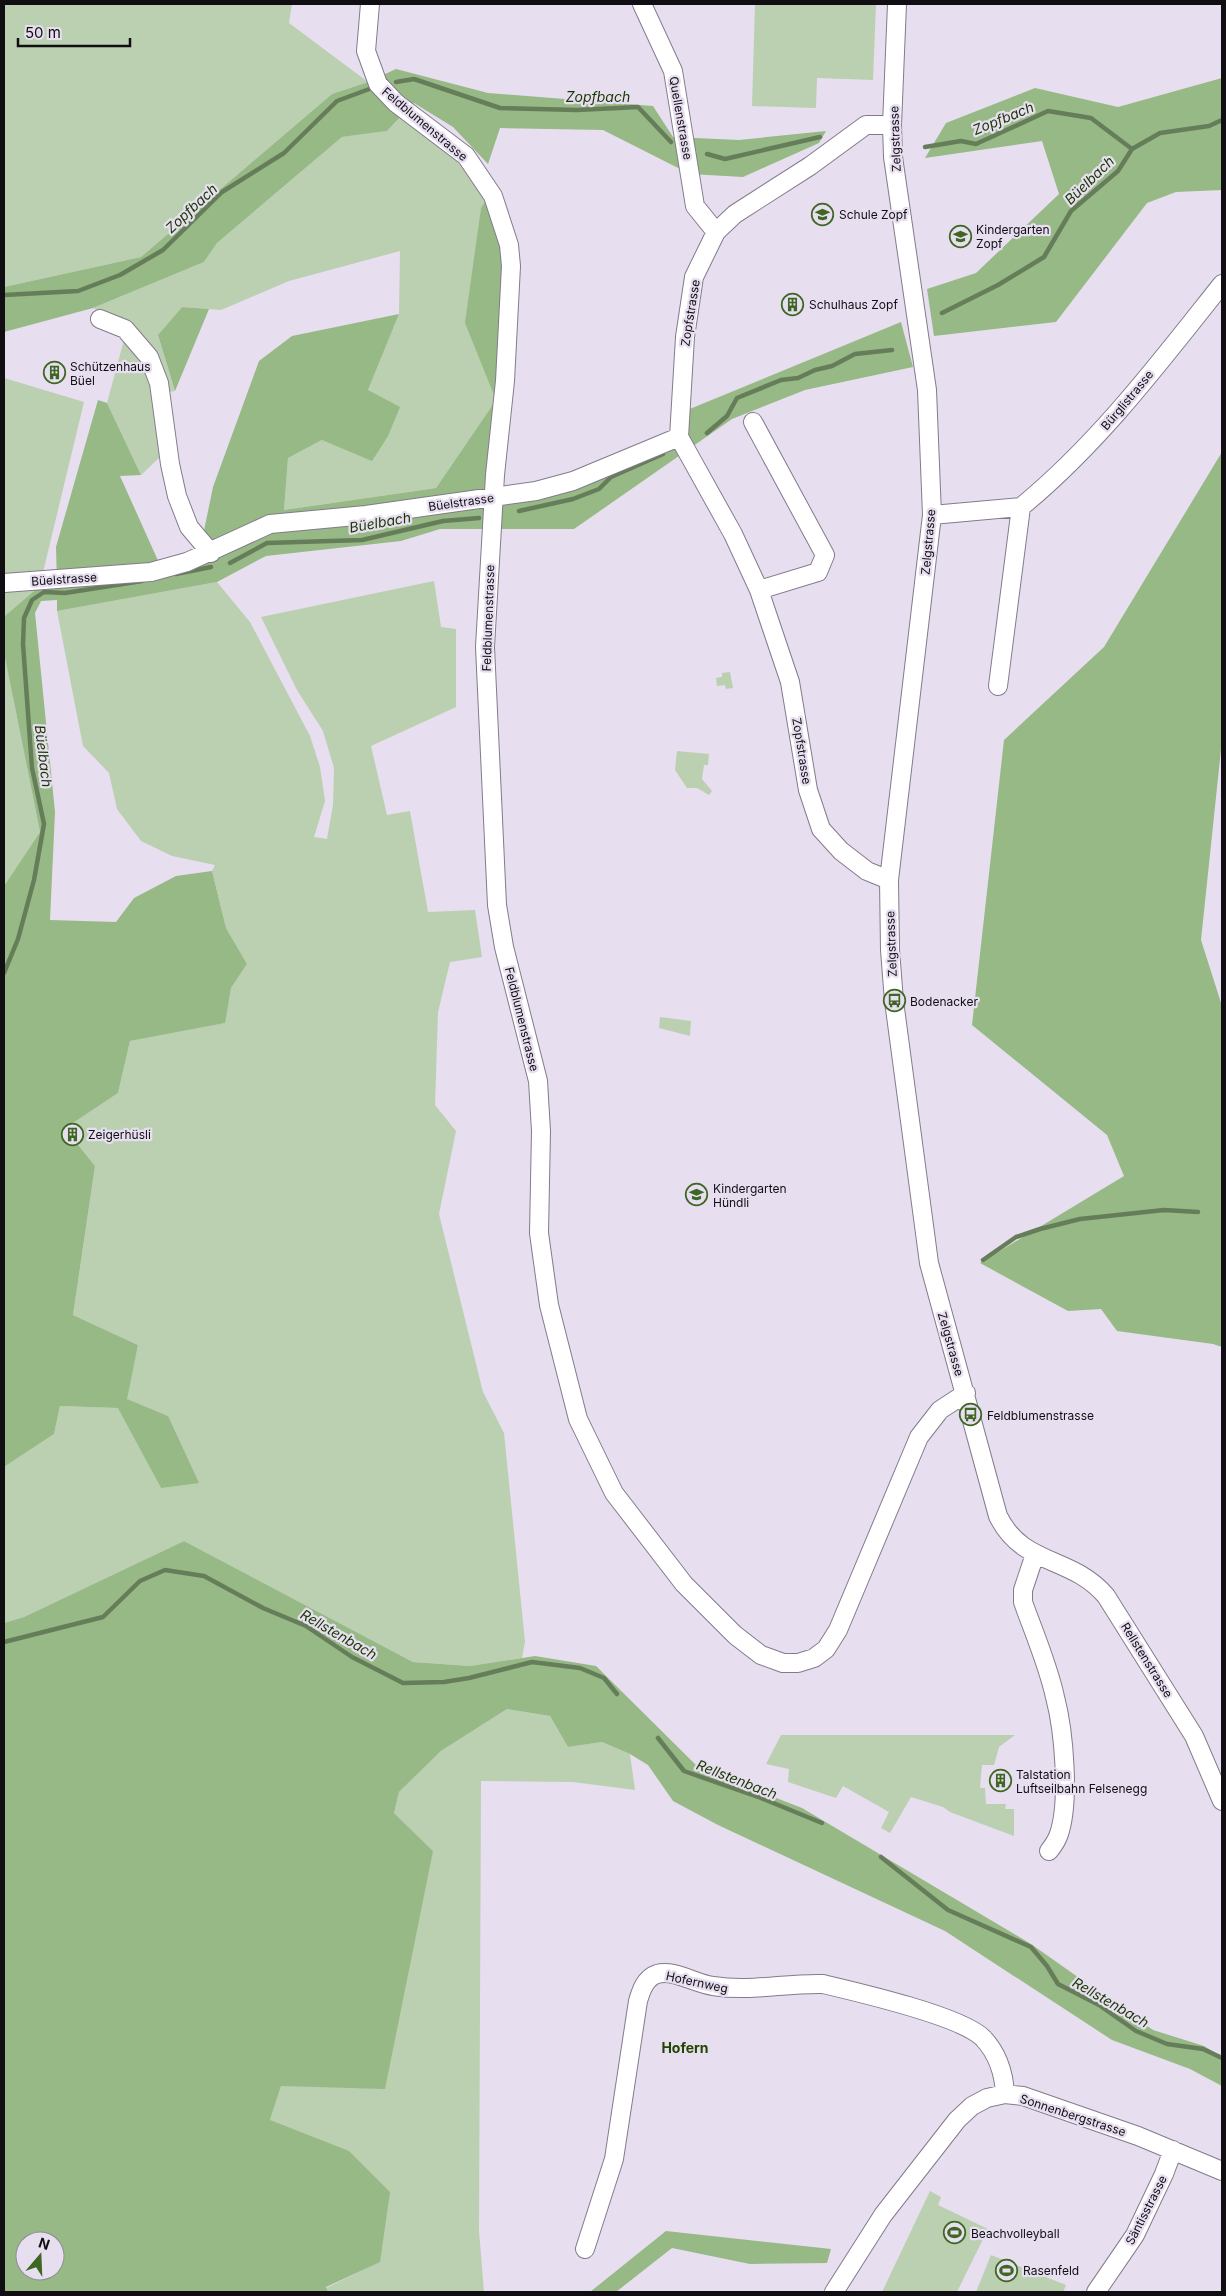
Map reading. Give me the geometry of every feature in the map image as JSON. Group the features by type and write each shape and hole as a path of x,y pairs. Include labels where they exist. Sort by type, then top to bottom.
{"street":[{"name":"Feldblumenstrasse","path":"370,4 366,51 378,84 396,103 466,156 493,196 504,225 511,266 505,381 494,498 485,647 498,905 504,947 538,1081 541,1131 539,1233 549,1305 578,1419 614,1493 684,1584 723,1624 761,1656 783,1663 798,1663 814,1658 826,1649 838,1630 919,1437 940,1410 966,1394"},
{"name":"Quellenstrasse","path":"642,4 673,71 695,206 716,232"},
{"name":"Zelgstrasse","path":"897,4 892,125 899,200 927,390 932,515 889,880 890,950 894,1001 929,1263 998,1516 1009,1536 1035,1554"},
{"name":"Zopfstrasse","path":"889,880 867,871 841,851 821,829 808,790 790,682 759,590 733,534 679,437 685,337 694,277 716,232 735,214 810,166 866,125 892,125"},
{"name":"Bürglistrasse","path":"1021,507 1055,479 1110,422 1222,284"},
{"path":"100,319 125,329 148,357 159,384 170,464 177,496 190,527 210,553"},
{"path":"753,422 825,555 818,572 759,590"},
{"name":"Büelstrasse","path":"4,583 151,572 188,562 270,524 366,515 494,498 573,481 679,437"},
{"path":"932,515 1021,507 998,686"},
{"path":"1035,1554 1025,1583 1022,1602 1055,1697 1061,1737 1064,1783 1059,1835 1049,1851"},
{"name":"Rellstenstrasse","path":"1035,1554 1081,1574 1095,1584 1110,1601 1194,1736 1222,1801"},
{"name":"Hofernweg","path":"585,2249 614,2159 638,2001 648,1979 657,1974 676,1976 702,1985 738,1990 823,1984 960,2023 983,2038 994,2052 1002,2069 1005,2094"},
{"name":"Sonnenbergstrasse","path":"834,2292 883,2215 957,2120 972,2106 987,2098 1005,2094 1023,2096 1173,2150 1222,2172"},
{"name":"Säntisstrasse","path":"1096,2292 1135,2236 1173,2150"}],"green space":[{"path":"4,4 292,4 289,23 368,82 332,94 141,257 4,287"},
{"path":"755,4 876,4 873,80 817,78 816,108 752,106"},
{"path":"396,69 488,93 653,106 673,137 739,140 826,131 819,143 743,177 690,174 603,130 500,128 488,164 453,127 414,103 387,131 342,137 217,243 204,262 93,308 4,332 4,287 141,257 332,94 368,82"},
{"path":"1222,78 1222,190 1176,192 1147,203 1056,322 934,336 927,289 976,273 1059,194 1042,141 925,158 946,123 1035,88 1118,107"},
{"path":"402,116 444,145 468,171 486,200 481,209 475,255 496,400 436,488 284,510 288,458 322,440 368,390 399,314 400,251 289,281 221,310 182,307 158,335 175,391 155,394 163,446 159,458 141,475 107,403 128,325 93,308 204,262 217,243 342,137 387,131"},
{"path":"486,200 501,243 503,271 496,400 465,323 481,208"},
{"path":"182,307 209,309 175,391 158,335"},
{"path":"399,314 368,390 400,407 388,436 372,461 322,440 288,458 284,510 436,488 496,400 482,507 565,493 679,437 680,413 901,322 913,367 805,390 732,419 574,529 440,529 401,541 266,556 217,582 57,611 57,600 41,601 35,613 55,812 50,920 116,922 134,898 176,876 212,871 226,928 247,964 231,988 225,1023 130,1041 118,1093 65,1128 95,1166 73,1315 138,1345 127,1399 168,1416 199,1483 161,1488 118,1408 60,1406 54,1434 4,1467 4,886 40,832 4,652 5,616 40,586 57,584 56,547 98,400 107,403 141,475 120,476 160,565 200,550 213,487 259,361 292,336"},
{"path":"4,378 84,402 13,697 40,832 4,886"},
{"path":"1222,452 1222,740 1201,940 1222,1006 1222,1347 1213,1344 1117,1331 1101,1309 1068,1311 980,1263 1124,1176 1107,1135 972,1025 1004,740 1104,647"},
{"path":"434,581 441,627 456,629 456,707 371,746 387,815 410,811 428,912 475,910 482,957 450,962 438,1012 435,1105 456,1131 439,1214 483,1392 504,1433 525,1642 522,1658 470,1666 413,1662 184,1541 24,1617 4,1623 4,1467 54,1434 60,1406 119,1408 161,1488 168,1416 126,1399 138,1345 73,1315 95,1166 65,1127 118,1093 130,1041 224,1023 231,988 247,964 226,928 212,871 215,865 172,856 141,841 117,809 109,773 83,746 57,611 217,582 250,622 310,736 320,767 325,801 314,837 327,839 333,805 334,768 323,731 297,690 261,617"},
{"path":"730,672 733,688 726,689 725,685 717,686 716,678 722,677 722,673"},
{"path":"677,751 709,754 708,765 704,765 702,779 712,791 709,795 697,788 687,788 675,770"},
{"path":"660,1017 691,1021 690,1036 659,1028"},
{"path":"184,1541 413,1662 470,1666 535,1656 596,1666 699,1768 802,1808 1031,1944 1153,2030 1204,2046 1222,2057 1222,2086 1190,2069 1112,2040 945,1931 718,1825 673,1801 648,1765 630,1754 602,1742 568,1747 550,1716 507,1709 441,1751 399,1792 394,1813 433,1851 385,2089 281,2086 270,2120 349,2151 390,2192 380,2262 326,2287 328,2292 4,2292 4,1623 24,1617"},
{"path":"507,1709 550,1716 568,1747 602,1742 630,1754 635,1790 573,1782 481,1781 479,2231 484,2292 328,2292 326,2288 379,2262 270,2120 281,2086 433,1851 394,1813 399,1792 441,1751"},
{"path":"781,1735 1015,1735 999,1747 994,1765 982,1765 980,1788 985,1788 986,1804 1006,1804 1005,1809 1014,1809 1014,1836 950,1812 943,1807 911,1797 890,1833 881,1828 889,1812 843,1786 836,1798 788,1782 789,1769 766,1764"},
{"path":"930,2191 941,2197 938,2205 988,2229 957,2292 882,2292"},
{"path":"666,2231 831,2249 827,2263 750,2264 672,2248 616,2292 590,2292"},
{"name":"Rasenfeld","path":"991,2255 1066,2285 1063,2292 976,2292"}],"waterway":[{"name":"Zopfbach","path":"396,82 414,79 500,108 577,110 638,107 671,142"},
{"name":"Zopfbach","path":"4,295 78,291 120,275 163,250 222,192 284,153 337,101 372,88"},
{"name":"Zopfbach","path":"925,147 961,141 976,144 1048,111 1091,118 1132,149 1160,133 1209,126 1222,120"},
{"name":"Zopfbach","path":"707,154 725,159 820,137"},
{"name":"Büelbach","path":"942,313 998,285 1044,257 1071,211 1118,171 1132,149"},
{"name":"Büelbach","path":"707,433 727,416 737,398 781,380 798,378 815,370 832,366 855,354 892,350"},
{"name":"Büelbach","path":"519,511 573,499 599,489 611,477 663,454"},
{"name":"Büelbach","path":"230,563 267,543 362,540 443,521 479,518"},
{"name":"Büelbach","path":"176,574 211,567"},
{"name":"Büelbach","path":"4,973 18,939 34,880 44,824 32,768 23,644 24,618 32,600 44,592 65,593 142,581"},
{"path":"983,1260 1016,1237 1080,1219 1164,1210 1198,1212"},
{"name":"Rellstenbach","path":"4,1642 103,1617 140,1581 165,1570 204,1576 263,1608 306,1626 352,1657 403,1683 444,1682 469,1678 532,1662 580,1668 604,1678 617,1694"},
{"name":"Rellstenbach","path":"658,1738 684,1771 761,1798 822,1823"},
{"name":"Rellstenbach","path":"881,1857 948,1910 1031,1947 1047,1966 1058,1984 1099,2005 1136,2031 1167,2044 1203,2049 1222,2058"}],"place":[{"name":"Schule Zopf","path":"823,214"},
{"name":"Kindergarten Zopf","path":"960,236"},
{"name":"Schulhaus Zopf","path":"793,304"},
{"name":"Schützenhaus Büel","path":"54,373"},
{"name":"Bodenacker","path":"894,1001"},
{"name":"Zeigerhüsli","path":"72,1134"},
{"name":"Kindergarten Hündli","path":"697,1195"},
{"name":"Feldblumenstrasse","path":"971,1415"},
{"name":"Talstation Luftseilbahn Felsenegg","path":"1000,1781"},
{"name":"Beachvolleyball","path":"955,2233"},
{"name":"Rasenfeld","path":"1007,2270"}],"district":[{"name":"Hofern","path":"685,2047"}]}
